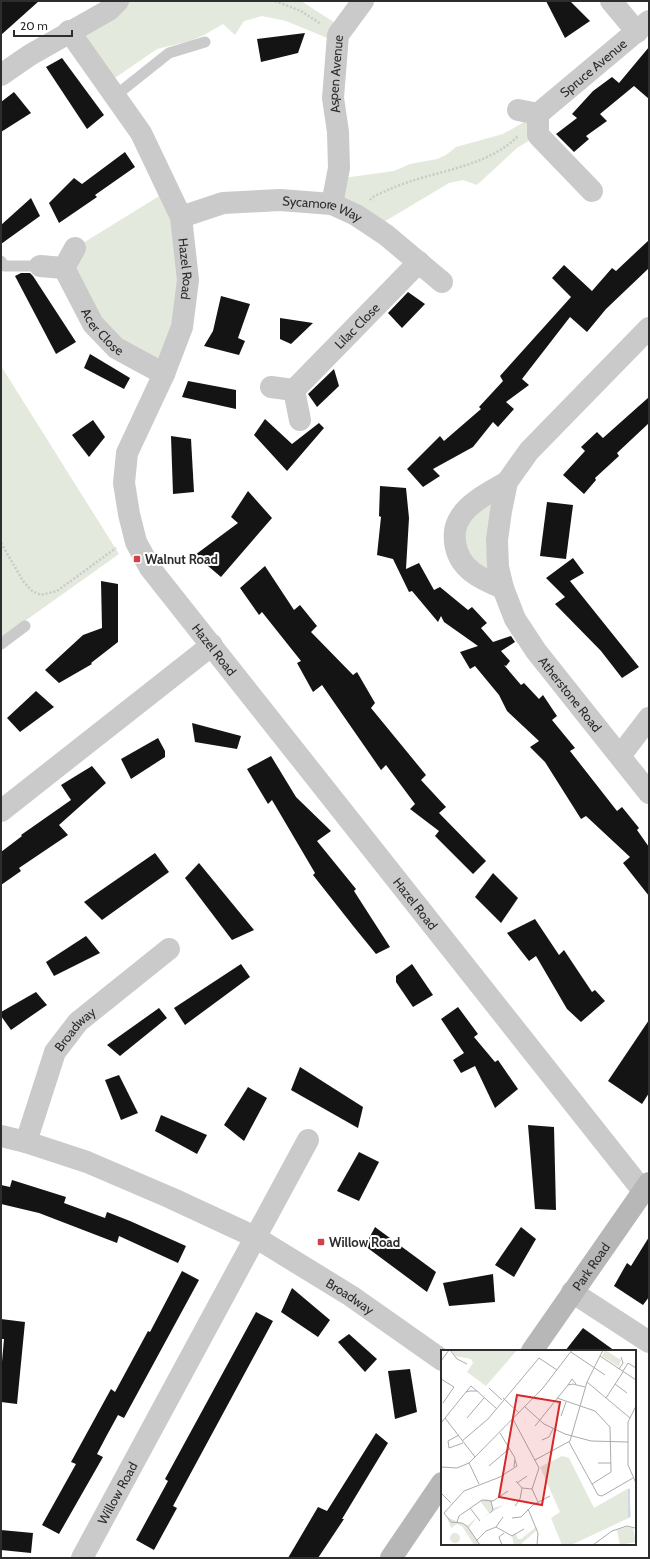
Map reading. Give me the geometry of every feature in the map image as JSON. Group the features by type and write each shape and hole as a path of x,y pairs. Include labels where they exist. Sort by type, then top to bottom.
{"street":[{"path":"1,75 30,54 109,10 118,1"},
{"name":"Aspen Avenue","path":"332,204 339,168 338,132 333,98 338,35 363,1"},
{"path":"611,1 643,27"},
{"name":"Spruce Avenue","path":"528,112 643,27"},
{"name":"Hazel Road","path":"69,31 141,133 181,217 188,280 182,327 164,374 127,453 124,483 129,514 136,542 150,568 646,1187"},
{"path":"528,112 538,135 592,191"},
{"name":"Sycamore Way","path":"181,217 223,203 280,200 332,204 356,215 386,234 442,282"},
{"path":"40,266 64,268 75,248"},
{"name":"Lilac Close","path":"294,390 419,262"},
{"name":"Acer Close","path":"64,268 93,324 116,348 164,374"},
{"name":"Atherstone Road","path":"503,588 483,580 470,570 456,554 454,530 461,515 477,501 507,482 528,451 649,328"},
{"path":"271,387 294,390 300,420"},
{"name":"Atherstone Road","path":"507,482 497,540 498,567 503,588 515,619 536,651 649,793"},
{"path":"1,811 212,645"},
{"path":"620,756 649,718"},
{"name":"Broadway","path":"26,1142 55,1052 78,1022 169,949"},
{"name":"Broadway","path":"1,1136 26,1142 94,1165 171,1198 255,1237 351,1296 441,1359"},
{"path":"255,1237 308,1140"},
{"name":"Park Road","path":"533,1350 646,1187"},
{"name":"Willow Road","path":"82,1558 255,1237"},
{"path":"572,1292 649,1342"},
{"path":"391,1558 441,1484"}],"lane":[{"path":"115,96 163,57 181,49 205,42"},
{"path":"1,261 4,266 40,266"},
{"path":"1,644 25,626"}],"path":[{"path":"275,1 301,11 338,35"},
{"path":"356,215 372,198 401,184 474,162 510,144 528,112"},
{"path":"1,542 23,581 32,591 41,594 57,591 116,548 136,542"}],"shaded area":[{"path":"118,1 301,1 343,28 337,42 286,21 262,16 244,21 235,35 223,24 190,41 157,49 106,84 69,31"},
{"path":"538,114 538,135 517,148 477,185 463,180 449,183 377,226 332,204 336,179 394,171 410,164 437,159 446,155 456,147 503,134"},
{"path":"169,190 188,280 164,374 116,348 64,268 75,248"},
{"path":"1,366 119,554 1,638"},
{"path":"507,482 503,588 469,570 461,515"}],"building":[{"path":"1,1 39,1 1,35"},
{"path":"546,1 570,1 590,21 565,38"},
{"path":"305,33 298,53 261,62 257,39"},
{"path":"649,47 649,99 634,86 600,114 607,121 586,136 589,139 574,152 556,134 577,118 572,114 593,91 612,77 619,83"},
{"path":"62,58 104,115 87,129 46,67"},
{"path":"14,92 31,113 1,132 1,102"},
{"path":"125,152 135,167 95,195 97,197 59,223 49,203 74,178 82,184"},
{"path":"31,198 40,216 1,244 1,225"},
{"path":"649,240 649,268 606,309 587,332 570,317 522,379 529,385 506,402 514,409 498,427 493,422 473,447 433,469 440,476 423,487 407,469 440,436 444,441 481,409 479,407 503,381 500,376 571,297 552,278 564,265 592,291 612,268 616,271"},
{"path":"21,273 30,273 33,276 76,342 56,354 15,276"},
{"path":"408,292 425,304 402,328 388,313"},
{"path":"221,296 250,304 238,338 245,341 239,355 204,346 213,331"},
{"path":"280,318 313,323 291,344 280,339"},
{"path":"90,354 130,378 124,389 84,368"},
{"path":"334,369 339,386 317,407 308,394"},
{"path":"188,381 236,390 236,409 182,397"},
{"path":"649,397 649,423 617,453 619,456 595,478 596,480 584,494 563,475 585,451 581,447 597,432 603,438"},
{"path":"265,419 292,444 319,423 324,428 287,471 254,435"},
{"path":"93,420 105,437 89,457 72,435"},
{"path":"171,436 191,439 194,492 173,494"},
{"path":"380,486 406,488 409,518 406,569 419,563 434,590 440,587 468,610 472,607 487,623 481,628 493,642 511,636 515,642 501,651 510,661 506,666 504,665 521,685 524,683 539,699 543,695 557,716 552,720 575,748 570,751 617,811 622,807 639,828 637,830 649,847 649,896 623,863 630,857 586,816 581,819 545,762 530,747 539,741 507,711 499,695 475,666 470,669 460,652 478,646 444,622 441,616 438,622 412,591 409,592 393,559 377,555 381,517 379,516"},
{"path":"248,491 272,518 221,577 195,555 238,523 231,517"},
{"path":"547,502 573,505 566,559 540,556"},
{"path":"573,558 584,573 570,581 639,667 622,678 601,651 555,604 565,597 546,578"},
{"path":"265,566 294,610 300,605 317,626 311,632 353,675 357,672 375,703 371,708 426,775 421,780 446,807 439,813 486,861 473,874 435,836 439,831 410,809 415,804 386,765 381,770 322,685 313,692 297,663 301,661 262,612 259,615 240,588"},
{"path":"101,581 118,584 118,642 91,663 92,664 59,683 45,670 83,635 102,628"},
{"path":"36,691 54,707 20,732 7,718"},
{"path":"192,723 241,736 237,749 195,742"},
{"path":"158,738 165,751 165,757 131,779 121,759"},
{"path":"271,756 296,797 331,831 317,841 356,889 354,891 390,947 376,954 313,875 315,873 272,800 268,804 247,769"},
{"path":"92,766 106,783 59,825 68,835 19,868 21,871 1,885 1,852 22,836 21,835 71,800 61,785"},
{"path":"155,853 169,872 102,920 84,902"},
{"path":"199,863 254,930 232,940 185,878"},
{"path":"493,873 518,898 501,923 475,897"},
{"path":"535,919 559,955 564,950 592,992 595,990 605,1001 581,1022 567,1009 536,956 529,961 507,933"},
{"path":"86,936 100,953 54,976 46,962"},
{"path":"241,964 250,977 185,1025 174,1008"},
{"path":"412,964 433,995 413,1007 396,982 396,976"},
{"path":"36,992 47,1005 11,1030 1,1016 1,1012"},
{"path":"458,1007 478,1034 474,1037 495,1062 498,1060 518,1089 495,1108 475,1066 461,1073 453,1060 464,1053 441,1019"},
{"path":"159,1008 167,1018 120,1056 107,1045"},
{"path":"649,1020 649,1093 642,1104 608,1081"},
{"path":"300,1067 363,1107 358,1128 291,1090"},
{"path":"119,1075 138,1113 121,1120 105,1080"},
{"path":"248,1087 267,1098 244,1141 224,1125"},
{"path":"161,1115 207,1135 197,1154 155,1131"},
{"path":"528,1125 554,1127 556,1210 535,1209"},
{"path":"359,1152 379,1162 359,1201 337,1191"},
{"path":"12,1180 66,1197 64,1203 105,1218 107,1212 186,1246 178,1263 119,1236 117,1243 39,1213 1,1204 1,1185 10,1187"},
{"path":"375,1227 436,1272 427,1292 365,1246"},
{"path":"521,1227 536,1239 514,1277 495,1265"},
{"path":"649,1237 649,1297 643,1305 614,1286 627,1263 631,1266"},
{"path":"182,1271 199,1280 124,1418 118,1415 97,1454 103,1457 59,1534 42,1525 76,1464 71,1462 111,1389 115,1392 148,1331 150,1332"},
{"path":"493,1274 495,1302 449,1306 443,1283"},
{"path":"292,1288 330,1320 318,1337 281,1312"},
{"path":"256,1312 273,1321 173,1506 177,1508 154,1550 136,1540 168,1481 165,1479"},
{"path":"1,1319 25,1322 17,1404 1,1402 1,1373 4,1339 1,1339"},
{"path":"583,1328 614,1350 566,1350"},
{"path":"349,1334 377,1359 365,1372 338,1342"},
{"path":"410,1369 417,1412 395,1419 388,1371"},
{"path":"376,1433 388,1443 342,1519 344,1519 318,1558 288,1558 318,1507 327,1511"},
{"path":"1,1530 33,1533 31,1553 1,1550"}],"place":[{"name":"Walnut Road","path":"137,559"},
{"name":"Willow Road","path":"321,1242"}]}
